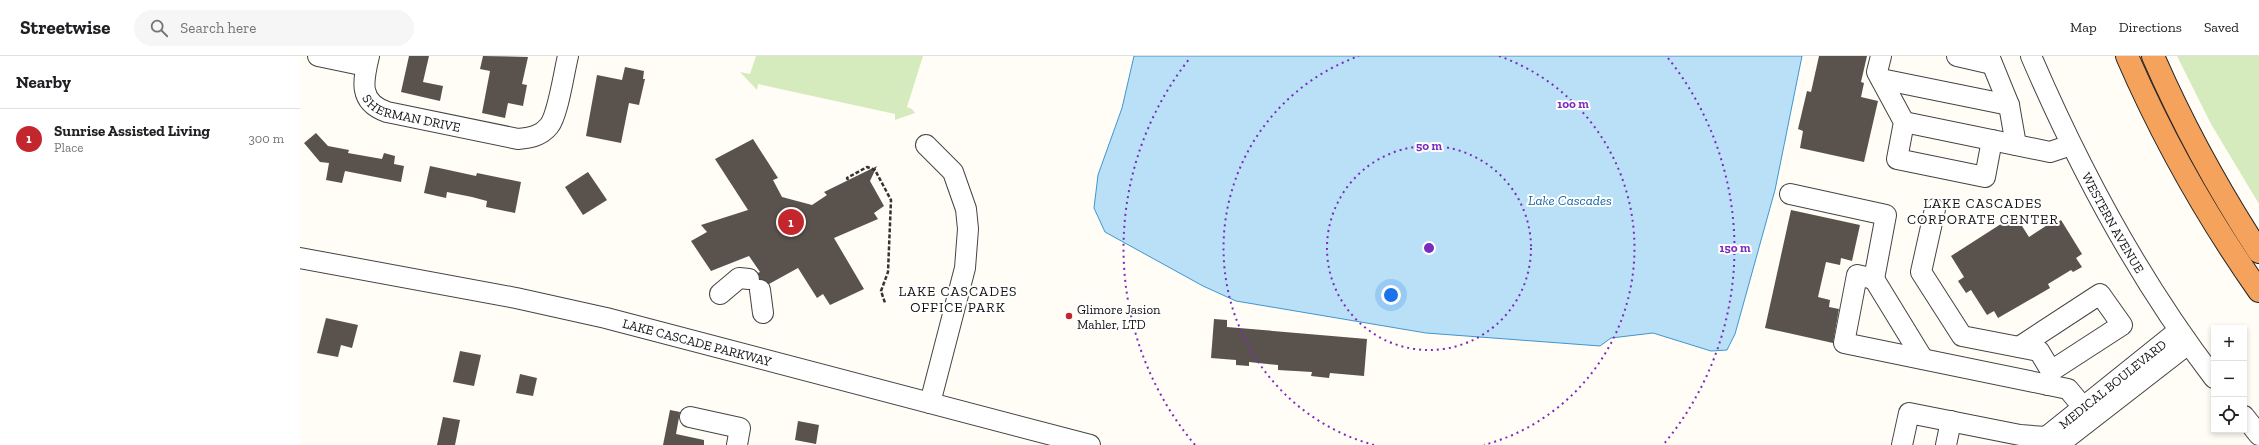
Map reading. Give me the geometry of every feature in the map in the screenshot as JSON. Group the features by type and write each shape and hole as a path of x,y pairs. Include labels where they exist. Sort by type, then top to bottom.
{"highway":[{"path":"2126,56 2163,136 2188,181 2214,224 2259,291"},
{"path":"2153,56 2180,115 2232,210 2259,252"},
{"path":"2232,210 2259,240"}],"street":[{"name":"SHERMAN DRIVE","path":"318,56 367,61 364,77 366,96 370,103 380,110 518,139 539,135 552,122 568,56"},
{"path":"1881,56 1877,72 1904,122 1897,159 1985,177 1992,140"},
{"path":"1957,56 1990,60 2009,104 2016,145"},
{"name":"WESTERN AVENUE","path":"2031,56 2071,145 2104,210 2183,337 2211,374"},
{"path":"1881,79 2009,104"},
{"path":"1904,122 2050,152 2071,145"},
{"path":"926,145 953,172 966,209 968,229 965,268 930,402"},
{"path":"1790,194 1886,215 1874,279 1923,359"},
{"path":"1935,209 1921,272 1962,336 2038,351 2050,378"},
{"name":"LAKE CASCADE PARKWAY","path":"300,258 516,298 606,318 1090,445"},
{"path":"1874,279 1857,275 1844,343 1923,359 2050,378 2068,389 2087,412"},
{"path":"720,294 739,278 755,284 763,313"},
{"path":"2018,347 2100,294 2122,325 2050,378"},
{"name":"MEDICAL BOULEVARD","path":"2051,442 2183,337"},
{"path":"1902,445 1909,413 1951,421 2008,439 2051,442"},
{"path":"690,417 740,428 736,445"},
{"path":"2247,420 2259,435"},
{"path":"1946,445 1951,421"}],"path":[{"path":"848,180 847,178 867,167 875,170 891,200 888,272 881,291 885,303"}],"green space":[{"path":"756,56 923,56 907,107 912,109 915,113 895,120 895,114 758,84 757,90 740,72 750,74"},
{"path":"2177,56 2259,56 2259,204 2211,124"}],"water":[{"name":"Lake Cascades","path":"1134,56 1802,56 1775,190 1735,334 1727,350 1711,351 1653,333 1611,338 1600,346 1426,333 1236,301 1203,286 1105,232 1094,208 1098,175 1122,108"}],"building":[{"path":"409,56 429,56 423,82 443,86 440,101 401,92"},
{"path":"483,56 528,57 522,84 527,85 523,106 508,103 505,118 482,113 490,71 480,69"},
{"path":"1819,56 1867,56 1861,82 1864,83 1861,97 1878,101 1864,162 1800,148 1803,131 1798,129 1807,91 1811,92"},
{"path":"625,67 644,71 643,79 645,79 639,105 629,103 621,143 586,136 597,75 622,80"},
{"path":"316,133 328,146 349,150 348,153 382,159 384,153 395,156 394,164 404,166 401,182 345,171 342,183 326,180 329,163 320,162 304,143"},
{"path":"753,139 778,178 773,180 782,197 812,205 827,195 824,192 877,166 870,181 884,206 874,213 878,219 834,238 864,289 830,305 823,294 817,298 798,268 769,284 760,279 758,273 760,272 749,256 711,271 691,241 707,232 701,225 748,210 715,159"},
{"path":"430,166 476,176 477,173 521,182 515,213 486,207 487,201 472,197 447,192 446,198 424,193"},
{"path":"588,172 607,200 583,215 565,187"},
{"path":"1791,210 1860,225 1852,261 1841,258 1840,265 1826,262 1818,297 1830,300 1829,307 1839,309 1833,343 1765,328"},
{"path":"2015,215 2029,237 2052,222 2054,225 2061,220 2082,254 2076,258 2082,267 2073,272 2071,270 2048,284 2050,288 1998,318 1994,311 1987,315 1971,290 1966,293 1958,281 1964,277 1951,256"},
{"path":"326,318 358,325 352,348 341,345 338,357 317,353"},
{"path":"1214,319 1227,320 1227,327 1367,339 1364,376 1330,373 1329,378 1311,376 1312,372 1278,370 1278,365 1249,362 1249,366 1236,365 1236,360 1211,358"},
{"path":"460,351 481,355 474,386 453,382"},
{"path":"520,374 537,378 533,396 516,393"},
{"path":"670,410 680,412 676,434 704,440 704,445 663,445"},
{"path":"443,417 460,420 455,445 437,445"},
{"path":"798,421 819,425 816,444 795,440"}],"place":[{"name":"Sunrise Assisted Living","path":"791,222"},
{"name":"Glimore Jasion Mahler, LTD","path":"1069,316"}],"district":[{"name":"LAKE CASCADES CORPORATE CENTER","path":"1983,212"},
{"name":"LAKE CASCADES OFFICE PARK","path":"958,300"}]}
